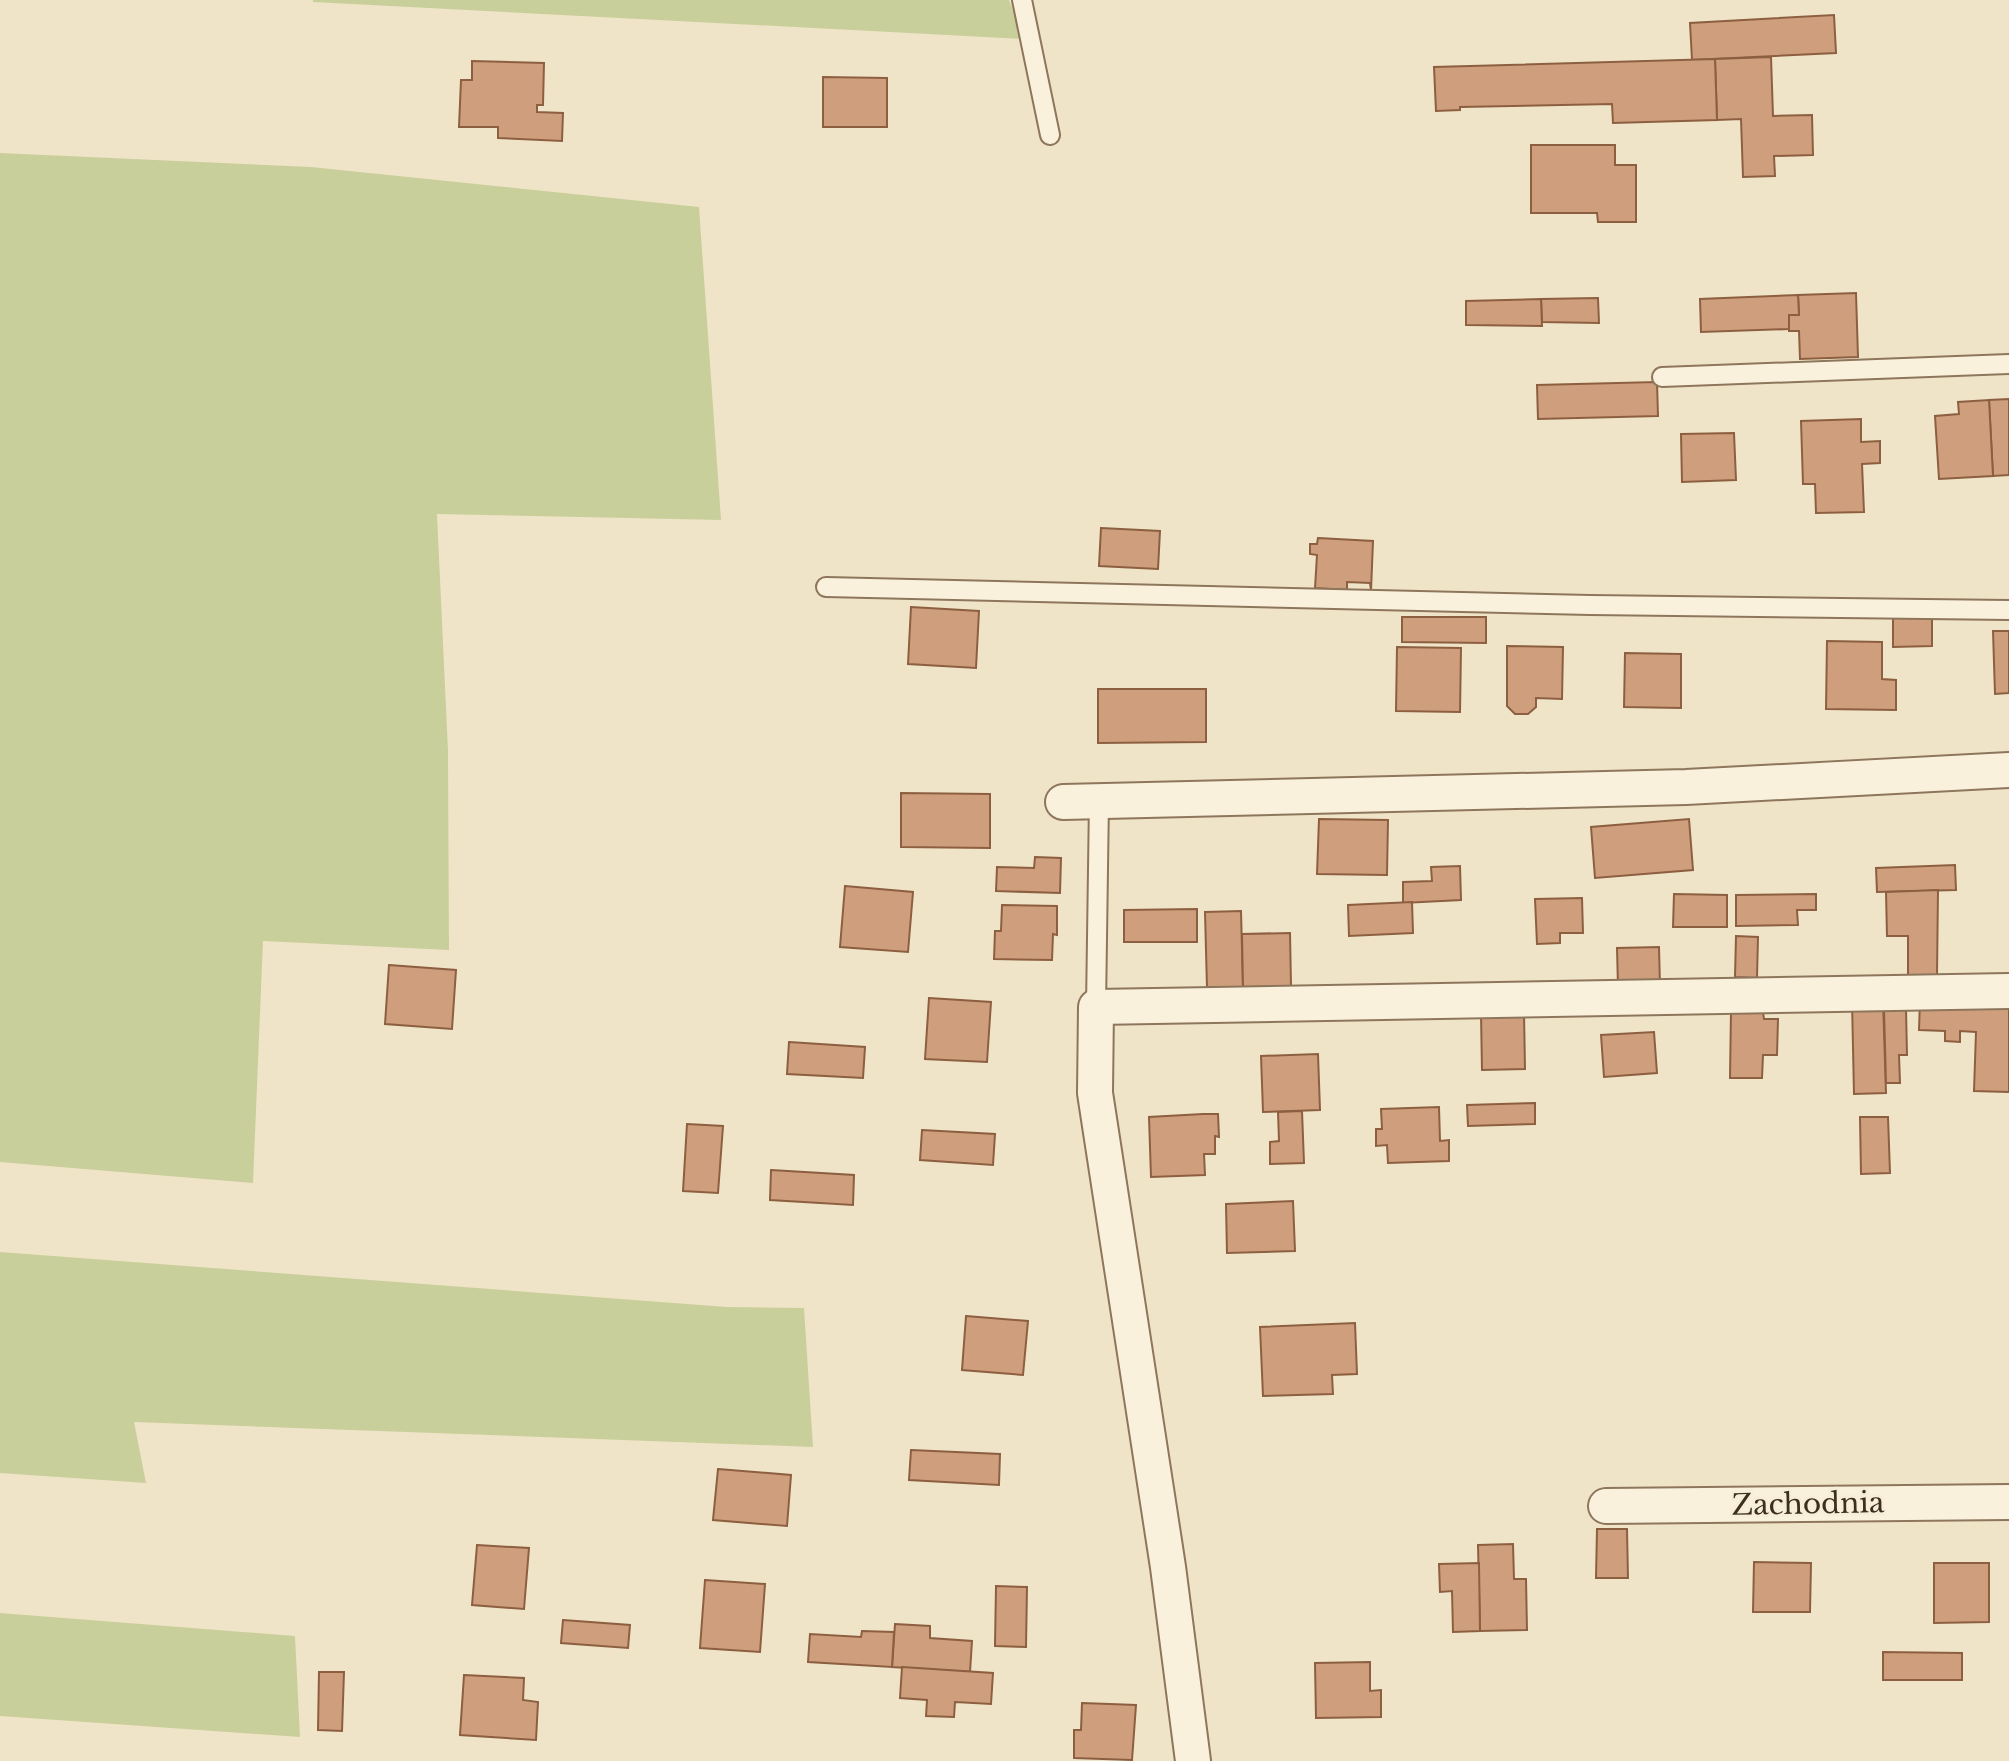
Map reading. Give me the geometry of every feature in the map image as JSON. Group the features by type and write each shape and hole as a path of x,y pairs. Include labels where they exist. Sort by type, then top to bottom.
{"street":[{"path":"1063,802 1686,787 2009,770"},
{"path":"1193,1761 1168,1567 1095,1093 1096,1007 2009,991"},
{"name":"Zachodnia","path":"1606,1506 2009,1502"}],"lane":[{"path":"1022,0 1050,135"},
{"path":"1662,377 2009,364"},
{"path":"826,587 1574,604 2009,610"},
{"path":"1096,1007 1099,800"}],"green space":[{"path":"1009,0 1024,39 313,2"},
{"path":"0,153 311,167 699,207 721,520 437,514 448,751 449,950 263,941 253,1183 0,1162"},
{"path":"0,1252 727,1307 804,1308 813,1447 134,1422 146,1483 0,1473"},
{"path":"0,1613 295,1636 300,1737 0,1716"}],"building":[{"path":"1834,15 1836,53 1692,60 1690,23"},
{"path":"1771,57 1773,116 1812,115 1813,155 1774,156 1775,176 1743,177 1741,119 1717,120 1715,59"},
{"path":"1715,59 1717,120 1613,123 1612,104 1460,107 1460,110 1436,111 1434,67"},
{"path":"472,61 544,63 543,105 537,105 537,112 563,113 562,141 498,138 498,127 459,127 461,80 472,80"},
{"path":"823,77 887,78 887,127 823,127"},
{"path":"1531,145 1615,145 1615,165 1636,165 1636,222 1598,222 1597,213 1531,213"},
{"path":"1856,293 1858,357 1800,359 1799,331 1789,331 1789,315 1799,315 1798,295"},
{"path":"1798,295 1799,315 1789,315 1789,329 1701,332 1700,299"},
{"path":"1598,298 1599,323 1542,322 1541,299"},
{"path":"1541,299 1542,326 1466,325 1466,301"},
{"path":"1657,382 1658,416 1538,419 1537,385"},
{"path":"2009,399 2009,475 1993,476 1989,400"},
{"path":"1989,400 1993,476 1939,479 1935,416 1959,414 1958,402"},
{"path":"1861,419 1861,442 1880,441 1880,463 1862,464 1864,512 1816,513 1815,484 1803,484 1801,421"},
{"path":"1734,433 1736,480 1682,482 1681,434"},
{"path":"1101,528 1160,531 1158,569 1099,566"},
{"path":"1318,538 1373,541 1371,591 1370,583 1347,582 1347,590 1315,588 1317,555 1310,554 1310,544 1317,544"},
{"path":"911,607 979,611 976,668 908,664"},
{"path":"1893,616 1932,616 1932,646 1893,647"},
{"path":"1402,617 1486,617 1486,643 1402,642"},
{"path":"1993,631 2009,631 2009,693 1995,694"},
{"path":"1827,641 1882,642 1882,679 1896,680 1896,710 1826,709"},
{"path":"1507,646 1563,647 1562,699 1536,698 1536,707 1528,714 1515,714 1507,706"},
{"path":"1397,647 1461,648 1460,712 1396,711"},
{"path":"1625,653 1681,654 1681,708 1624,707"},
{"path":"1098,689 1206,689 1206,742 1098,743"},
{"path":"901,793 990,794 990,848 901,847"},
{"path":"1319,819 1388,820 1387,875 1317,874"},
{"path":"1689,819 1693,870 1595,878 1591,827"},
{"path":"1035,857 1061,858 1060,893 996,891 997,867 1034,868"},
{"path":"1955,865 1956,890 1877,892 1876,868"},
{"path":"1460,866 1461,900 1403,903 1403,882 1432,881 1431,867"},
{"path":"845,886 913,892 908,952 840,947"},
{"path":"1938,890 1937,975 1908,975 1908,936 1887,936 1886,892"},
{"path":"1674,894 1727,895 1727,927 1673,927"},
{"path":"1816,894 1816,910 1797,910 1798,925 1736,926 1736,895"},
{"path":"1582,898 1583,933 1560,933 1560,943 1537,944 1535,899"},
{"path":"1412,902 1413,933 1349,936 1348,905"},
{"path":"1002,905 1057,906 1057,935 1053,934 1052,960 994,959 995,931 1001,931"},
{"path":"1197,909 1197,942 1124,942 1124,910"},
{"path":"1241,911 1243,987 1207,988 1205,912"},
{"path":"1290,933 1291,986 1243,987 1242,934"},
{"path":"1736,936 1758,937 1757,978 1735,977"},
{"path":"1659,947 1660,986 1618,987 1617,948"},
{"path":"389,965 456,970 452,1029 385,1024"},
{"path":"929,998 991,1002 987,1062 925,1059"},
{"path":"1883,1000 1886,1093 1854,1094 1852,1001"},
{"path":"1920,1000 2009,1002 2009,1092 1974,1091 1976,1032 1960,1031 1960,1042 1945,1041 1945,1031 1919,1030"},
{"path":"1884,1009 1906,1009 1907,1055 1899,1055 1900,1083 1886,1083"},
{"path":"1731,1011 1763,1012 1764,1019 1778,1019 1777,1055 1763,1055 1762,1078 1730,1078"},
{"path":"1524,1013 1525,1069 1482,1070 1481,1014"},
{"path":"1654,1032 1657,1073 1604,1077 1601,1035"},
{"path":"789,1042 865,1047 863,1078 787,1074"},
{"path":"1318,1054 1320,1110 1263,1112 1261,1056"},
{"path":"1535,1103 1535,1124 1468,1126 1467,1105"},
{"path":"1439,1107 1440,1141 1449,1140 1449,1161 1388,1163 1387,1145 1376,1146 1376,1129 1382,1129 1381,1109"},
{"path":"1302,1111 1304,1163 1270,1164 1270,1142 1279,1141 1278,1112"},
{"path":"1218,1114 1219,1137 1215,1136 1215,1154 1204,1154 1205,1175 1151,1177 1149,1117"},
{"path":"1860,1117 1888,1117 1890,1173 1861,1174"},
{"path":"687,1124 723,1126 718,1193 683,1191"},
{"path":"922,1130 995,1134 993,1165 920,1160"},
{"path":"771,1170 854,1175 853,1205 770,1200"},
{"path":"1293,1201 1295,1251 1227,1253 1226,1204"},
{"path":"966,1316 1028,1321 1023,1375 962,1370"},
{"path":"1355,1323 1357,1374 1332,1375 1333,1394 1263,1396 1260,1327"},
{"path":"911,1450 1000,1454 999,1485 909,1480"},
{"path":"718,1469 791,1475 787,1526 713,1520"},
{"path":"1597,1529 1627,1529 1628,1578 1596,1578"},
{"path":"1513,1544 1514,1579 1526,1579 1527,1630 1480,1631 1478,1545"},
{"path":"477,1545 529,1548 524,1609 472,1605"},
{"path":"1754,1562 1811,1563 1810,1612 1753,1612"},
{"path":"1479,1563 1480,1631 1453,1632 1452,1591 1440,1592 1439,1564"},
{"path":"1934,1563 1989,1563 1989,1622 1934,1623"},
{"path":"705,1580 765,1584 760,1652 700,1648"},
{"path":"996,1586 1027,1587 1026,1647 995,1646"},
{"path":"563,1620 630,1625 628,1648 561,1643"},
{"path":"895,1624 930,1626 930,1638 972,1641 970,1672 892,1667"},
{"path":"862,1631 894,1632 892,1667 808,1662 810,1634 861,1637"},
{"path":"1883,1652 1962,1653 1962,1680 1883,1680"},
{"path":"1370,1662 1370,1691 1381,1690 1381,1717 1316,1718 1315,1663"},
{"path":"902,1667 993,1673 991,1704 955,1702 954,1717 926,1716 927,1700 900,1698"},
{"path":"319,1672 344,1672 342,1731 318,1730"},
{"path":"464,1675 524,1678 523,1700 538,1702 536,1740 460,1735"},
{"path":"1082,1703 1136,1705 1132,1760 1074,1758 1074,1730 1081,1730"}]}
